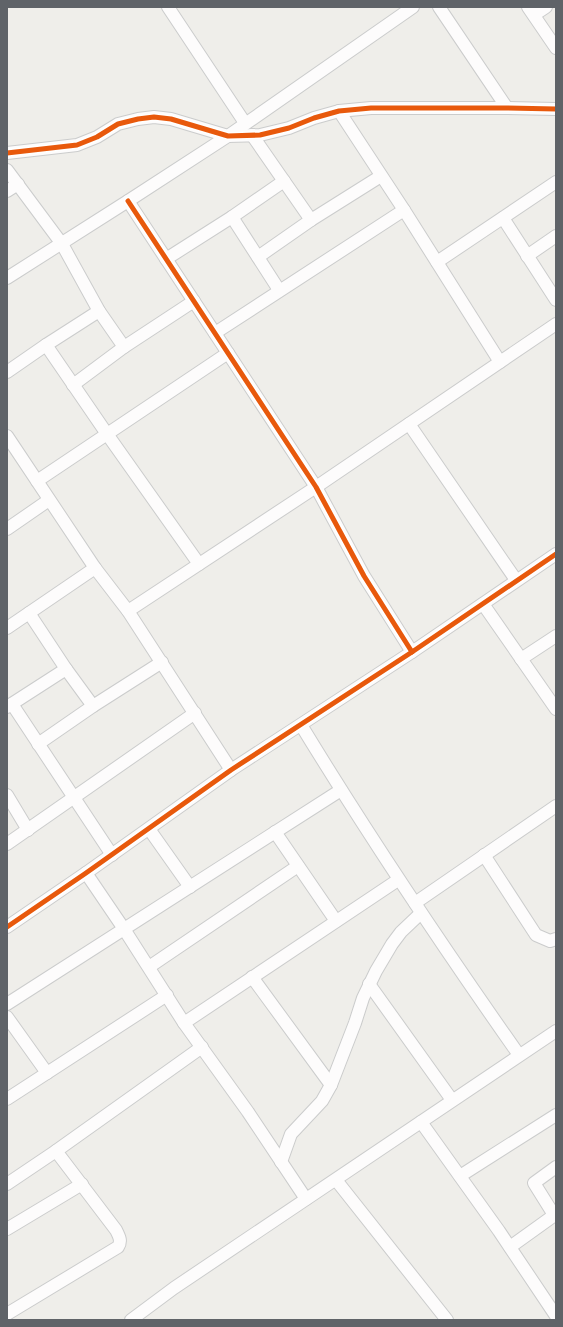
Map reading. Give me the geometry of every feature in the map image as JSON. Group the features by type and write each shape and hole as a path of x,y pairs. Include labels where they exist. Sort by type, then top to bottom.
{"street":[{"path":"168,7 245,124"},
{"path":"7,278 228,136 412,7"},
{"path":"439,7 507,108"},
{"path":"546,7 531,11 556,48"},
{"path":"7,153 77,145 97,137 118,124 154,117 171,119 228,136 260,135 289,128 314,118 339,111 371,108 556,109"},
{"path":"339,111 404,210 500,362"},
{"path":"252,135 311,220"},
{"path":"7,170 62,244 99,310 124,347"},
{"path":"258,257 311,220 381,176"},
{"path":"166,259 232,217 284,181"},
{"path":"437,262 556,182"},
{"path":"7,191 18,184"},
{"path":"128,201 316,487 364,576 412,652"},
{"path":"215,333 404,210"},
{"path":"232,217 280,290"},
{"path":"503,218 556,300"},
{"path":"527,256 556,236"},
{"path":"73,385 124,347 194,301"},
{"path":"7,372 46,344 99,310"},
{"path":"128,611 316,487 556,324"},
{"path":"46,344 107,434 199,564"},
{"path":"37,481 228,353"},
{"path":"409,424 516,580"},
{"path":"7,436 95,568 128,611 232,770"},
{"path":"7,529 49,500"},
{"path":"7,927 232,770 412,652 516,580 555,557"},
{"path":"7,628 95,568"},
{"path":"483,604 556,709"},
{"path":"29,613 66,669 93,706"},
{"path":"521,659 556,636"},
{"path":"38,744 93,706 162,662"},
{"path":"66,669 9,706 38,744 112,855"},
{"path":"7,844 195,713"},
{"path":"301,725 398,880 519,1055"},
{"path":"7,1004 341,790"},
{"path":"7,795 28,830"},
{"path":"281,1162 291,1134 322,1101 331,1085 369,984 392,944 411,921 418,908 484,855 556,806"},
{"path":"149,829 190,887"},
{"path":"275,832 336,921"},
{"path":"484,855 536,935 550,941 556,939"},
{"path":"148,967 298,866"},
{"path":"86,873 184,1023 306,1199"},
{"path":"184,1023 398,880"},
{"path":"252,977 331,1085"},
{"path":"369,984 452,1100"},
{"path":"7,1099 167,995"},
{"path":"7,1018 47,1073"},
{"path":"131,1320 174,1288 556,1031"},
{"path":"7,1184 202,1047"},
{"path":"460,1176 556,1115"},
{"path":"421,1122 553,1308"},
{"path":"7,1314 118,1247 120,1244 120,1239 116,1230 56,1151"},
{"path":"510,1247 555,1214 534,1183 556,1166"},
{"path":"336,1180 448,1320"},
{"path":"7,1229 82,1184"}],"cycle path":[{"path":"7,153 77,145 97,137 118,124 154,117 171,119 228,136 260,135 289,128 314,118 339,111 371,108 556,109"},
{"path":"128,201 316,487 364,576 412,652"},
{"path":"7,927 231,770 412,652 556,554"}]}
